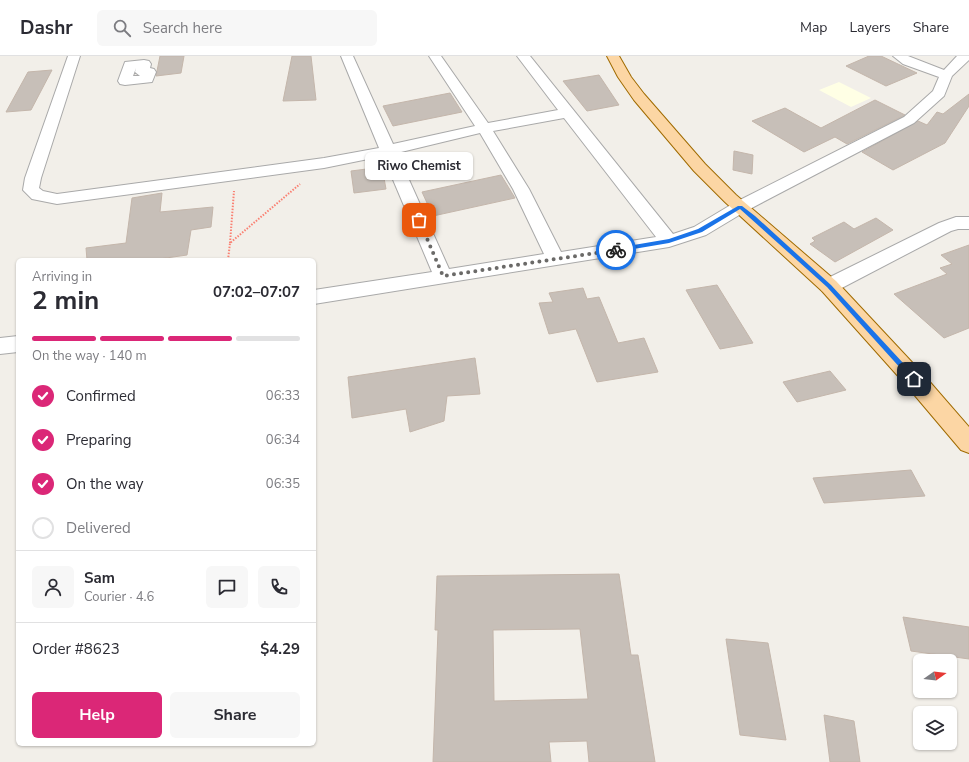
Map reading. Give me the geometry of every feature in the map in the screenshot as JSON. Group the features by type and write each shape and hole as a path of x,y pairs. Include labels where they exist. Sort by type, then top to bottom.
{"main road":[{"path":"613,56 645,105 693,160 740,207 829,286 914,379 969,443"}],"street":[{"path":"74,56 33,178 31,190 38,195 57,199 324,163 484,128 567,113"},
{"path":"126,56 124,64 154,61 155,56"},
{"path":"347,56 443,276"},
{"path":"434,56 484,128 521,189 555,258"},
{"path":"523,56 669,241"},
{"path":"899,56 908,61 946,75"},
{"path":"316,297 669,241 700,231 740,207 909,120 939,92 946,75 962,58 967,56"},
{"path":"829,286 945,227 956,223 969,223"},
{"path":"0,346 16,344"}],"path":[{"path":"230,243 324,163"},
{"path":"228,258 235,176"}],"shaded area":[{"path":"839,82 871,98 851,107 819,90"}],"building":[{"path":"160,56 184,56 181,73 156,76"},
{"path":"292,56 311,56 316,100 283,101"},
{"path":"869,56 881,56 917,73 886,86 846,66"},
{"path":"52,70 31,110 6,112 28,72"},
{"path":"599,75 619,105 587,111 563,81"},
{"path":"450,93 462,112 393,126 383,106"},
{"path":"969,94 969,106 945,143 893,170 862,152 918,121 927,125 937,112 943,114"},
{"path":"875,100 905,115 847,144 835,137 804,152 752,121 785,108 821,128"},
{"path":"734,151 753,155 752,174 733,170"},
{"path":"382,167 386,189 354,193 351,171"},
{"path":"501,175 515,198 433,216 422,192"},
{"path":"162,193 160,212 213,207 211,227 191,230 187,255 166,258 87,258 86,248 126,243 132,198"},
{"path":"876,218 893,230 835,262 810,244 815,241 812,238 844,222 854,229"},
{"path":"969,245 969,328 944,338 894,294 947,274 940,268 952,264 941,255"},
{"path":"717,285 753,343 720,349 686,290"},
{"path":"583,288 587,299 599,297 618,343 644,338 658,372 597,382 576,329 549,334 539,303 553,302 549,293"},
{"path":"475,358 480,394 447,396 444,421 410,432 406,409 352,418 348,377"},
{"path":"830,371 846,390 797,402 783,382"},
{"path":"911,470 925,496 824,503 813,478"},
{"path":"619,574 631,655 638,655 655,762 589,762 587,741 549,742 551,762 433,762 438,630 435,630 437,576","holes":["580,629 588,699 494,701 493,630"]},
{"path":"903,617 969,627 969,659 957,657 957,654 933,654 911,651"},
{"path":"726,639 768,643 786,740 740,735"},
{"path":"824,715 854,721 860,762 830,762"}],"way so far":[{"path":"419,220 443,276 616,250"}],"place":[{"name":"Riwo Chemist","path":"419,220"}],"route":[{"path":"616,250 669,241 700,231 740,207 829,286 914,379"}]}
